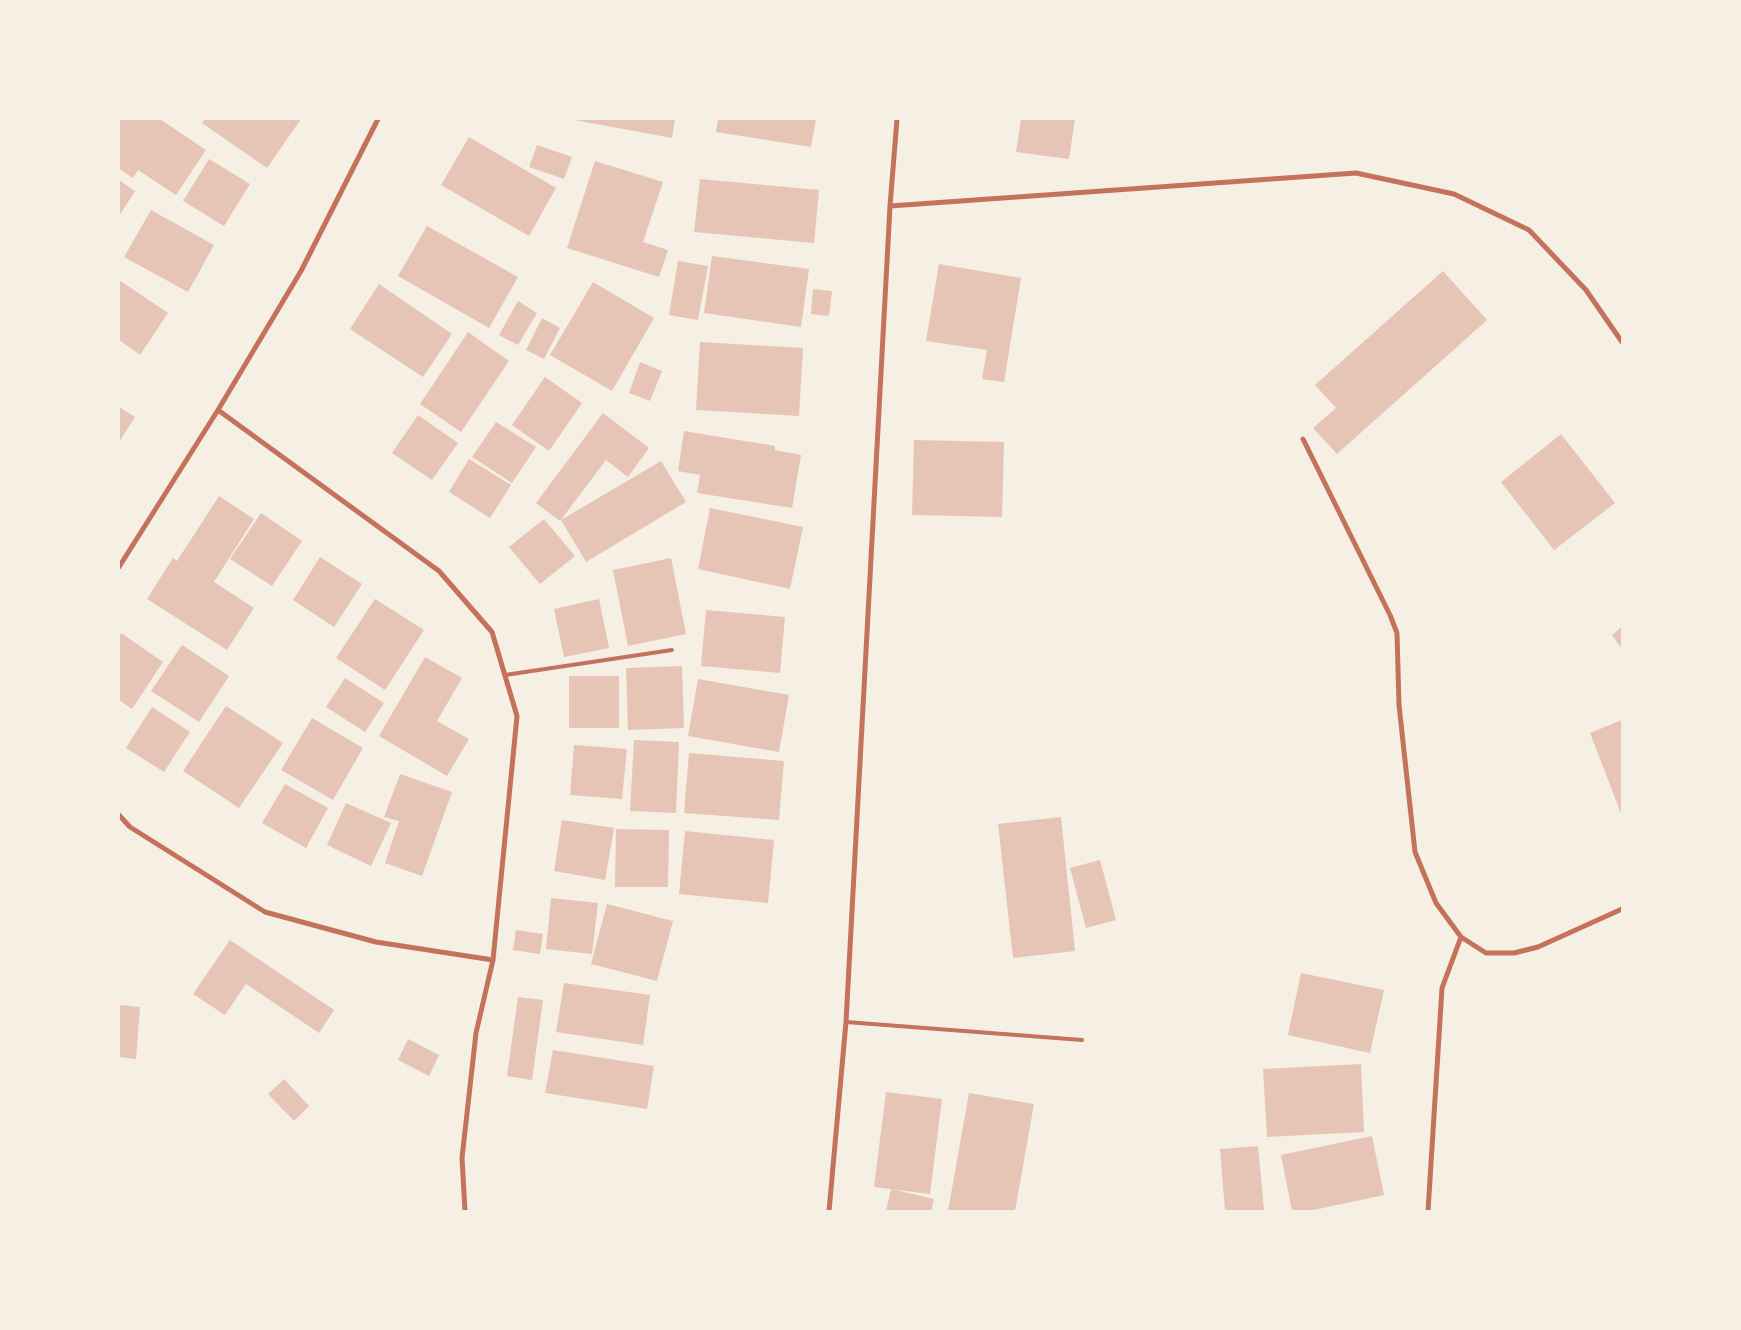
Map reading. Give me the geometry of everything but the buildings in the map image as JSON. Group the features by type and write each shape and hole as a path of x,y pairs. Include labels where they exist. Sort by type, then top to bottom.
{"street":[{"path":"119,567 218,410 301,271 378,119"},
{"path":"829,1211 846,1022 890,206 897,119"},
{"path":"890,206 1356,173 1454,194 1529,230 1586,290 1622,342"},
{"path":"218,410 439,571 492,632 517,716 493,960 475,1042 462,1158 465,1211"},
{"path":"1303,439 1398,633 1399,705 1415,852 1436,903 1461,938 1486,953 1514,953 1538,947 1622,909"},
{"path":"119,815 130,827 265,912 376,942 493,960"},
{"path":"1428,1211 1442,988 1461,938"}],"lane":[{"path":"505,675 672,650"},
{"path":"846,1022 1082,1040"}]}
